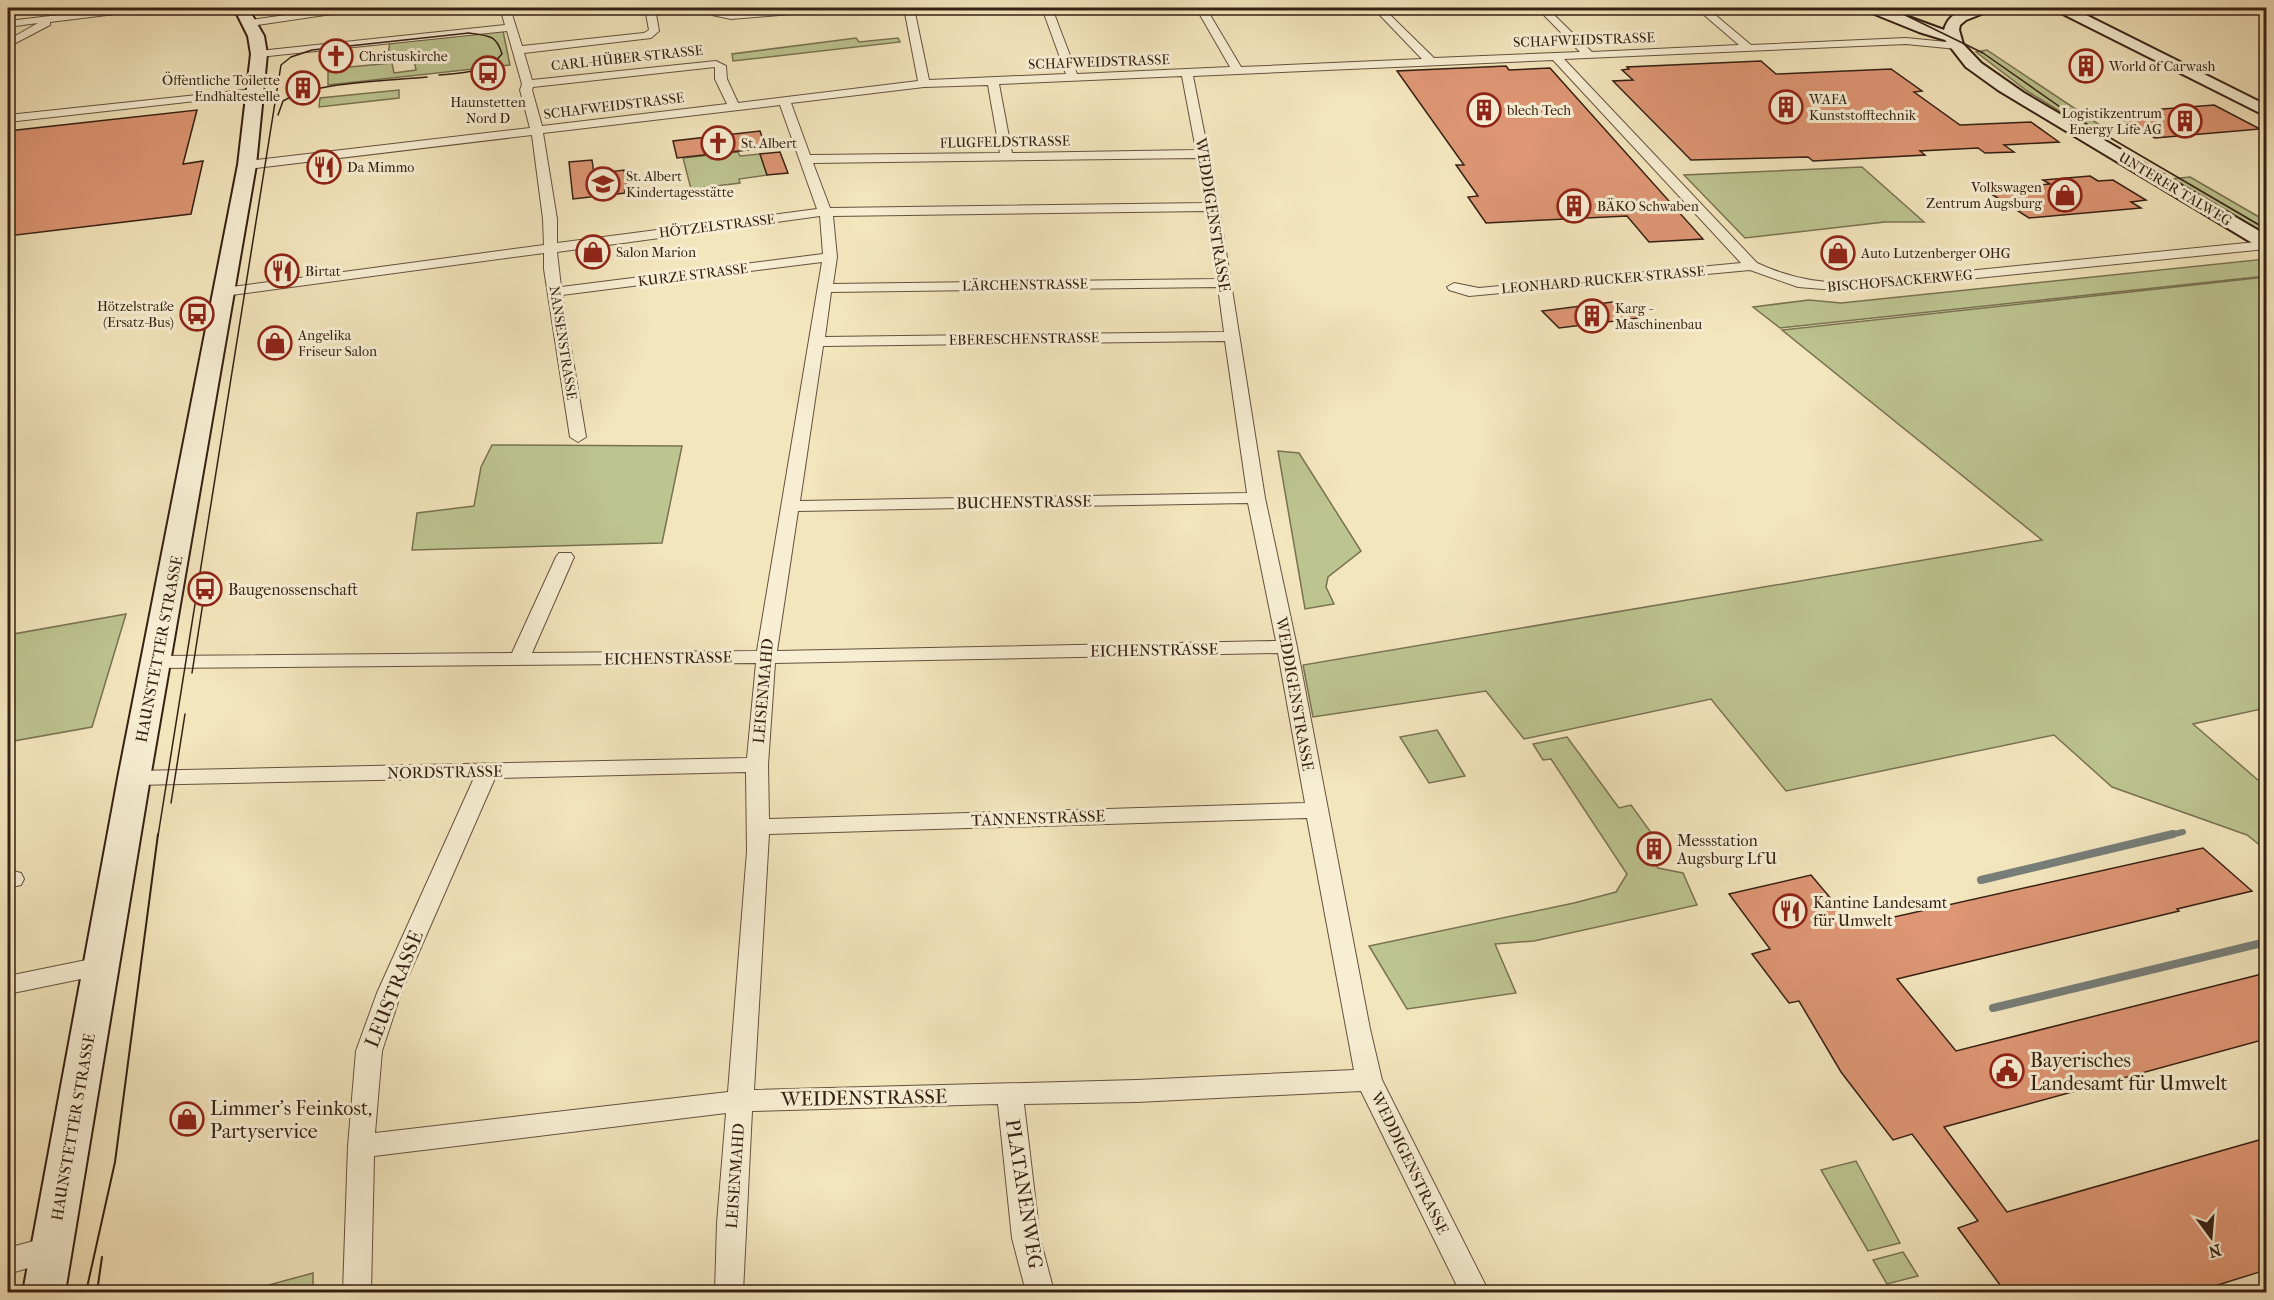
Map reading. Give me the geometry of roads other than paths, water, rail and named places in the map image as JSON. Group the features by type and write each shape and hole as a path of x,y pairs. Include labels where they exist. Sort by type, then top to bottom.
{"main road":[{"name":"HAUNSTETTER STRASSE","path":"44,1293 134,777 247,165 259,54 256,36 241,8"},
{"path":"1872,8 1954,41"},
{"path":"1954,41 1951,28 1955,21 1964,14 1984,8"},
{"path":"2062,8 2266,111"},
{"name":"UNTERER TALWEG","path":"1954,41 1974,65 2012,91 2266,244"}],"street":[{"path":"8,44 72,8"},
{"path":"8,24 139,8"},
{"path":"250,23 352,8"},
{"name":"NANSENSTRASSE","path":"505,8 528,84 526,90 537,131 550,219 555,292 578,437"},
{"path":"519,50 647,36 654,31 650,8"},
{"path":"718,11 731,16 826,8"},
{"path":"909,8 924,84"},
{"path":"1047,8 1073,78"},
{"path":"1202,8 1238,70"},
{"path":"1378,8 1431,62"},
{"path":"1542,8 1589,55"},
{"path":"1701,8 1749,48"},
{"path":"259,54 511,27"},
{"name":"SCHAFWEIDSTRASSE","path":"247,165 924,84 1906,41 1954,41"},
{"name":"BISCHOFSACKERWEG","path":"1555,56 1752,266 1778,279 1808,286 1848,287 2266,244"},
{"name":"CARL-HÜBER-STRASSE","path":"528,84 716,64 721,66 721,79 734,107"},
{"name":"WEDDIGENSTRASSE","path":"1187,73 1213,207 1230,336 1256,498 1287,647 1356,1029 1369,1080 1475,1293"},
{"path":"993,81 1007,156"},
{"path":"8,118 254,92"},
{"name":"LEISENMAHD","path":"729,1293 731,1223 759,827 757,765 766,657 770,622 792,506 830,257 828,221 784,101"},
{"name":"FLUGFELDSTRASSE","path":"807,159 1203,154"},
{"name":"HÖTZELSTRASSE","path":"224,291 823,212 1213,207"},
{"name":"KURZE STRASSE","path":"555,292 830,257"},
{"name":"LEONHARD-RUCKER-STRASSE","path":"1454,287 1469,292 1479,292 1752,266"},
{"name":"LÄRCHENSTRASSE","path":"826,288 1224,283"},
{"name":"EBERESCHENSTRASSE","path":"817,342 1230,336"},
{"name":"BUCHENSTRASSE","path":"792,506 1256,498"},
{"path":"519,660 565,557"},
{"name":"EICHENSTRASSE","path":"156,662 766,657 1287,647"},
{"name":"NORDSTRASSE","path":"134,777 757,765"},
{"name":"LEUSTRASSE","path":"357,1293 361,1146 369,1051 389,993 487,772"},
{"name":"TANNENSTRASSE","path":"759,827 1316,810"},
{"path":"10,985 101,966"},
{"name":"WEIDENSTRASSE","path":"361,1146 740,1101 866,1096 1010,1095 1369,1080"},
{"name":"PLATANENWEG","path":"1010,1095 1026,1238 1040,1293"},
{"path":"8,1261 52,1249"}],"waterway":[{"path":"2166,836 2183,832"},
{"path":"1981,880 2173,834"},
{"path":"1993,1008 2262,943"}],"tram line":[{"path":"1891,8 1983,53 2073,116 2266,229"},
{"path":"158,836 281,65 291,57 312,50 469,33 490,37 500,47 502,54 489,65 473,71 439,75"},
{"path":"278,115 283,101 315,89 353,83 427,77"},
{"path":"192,673 204,596"},
{"path":"171,803 185,714"},
{"path":"86,1292 115,1162 158,834"},
{"path":"97,1292 102,1257"}],"place":[{"name":"Christuskirche","path":"336,56"},
{"name":"World of Carwash","path":"2086,66"},
{"name":"Haunstetten Nord D","path":"488,73"},
{"name":"Öffentliche Toilette Endhaltestelle","path":"303,88"},
{"name":"WAFA Kunststofftechnik","path":"1786,107"},
{"name":"blech Tech","path":"1484,110"},
{"name":"Logistikzentrum Energy Life AG","path":"2185,121"},
{"name":"St. Albert","path":"718,143"},
{"name":"Da Mimmo","path":"324,167"},
{"name":"St. Albert Kindertagesstätte","path":"603,184"},
{"name":"Volkswagen Zentrum Augsburg","path":"2065,195"},
{"name":"BÄKO Schwaben","path":"1574,206"},
{"name":"Salon Marion","path":"593,252"},
{"name":"Auto Lutzenberger OHG","path":"1838,253"},
{"name":"Birtat","path":"282,271"},
{"name":"Hötzelstraße (Ersatz-Bus)","path":"197,314"},
{"name":"Karg - Maschinenbau","path":"1592,316"},
{"name":"Angelika Friseur Salon","path":"275,343"},
{"name":"Baugenossenschaft","path":"205,589"},
{"name":"Messstation Augsburg LfU","path":"1654,849"},
{"name":"Kantine Landesamt für Umwelt","path":"1790,911"},
{"name":"Bayerisches Landesamt für Umwelt","path":"2007,1071"},
{"name":"Limmer's Feinkost, Partyservice","path":"187,1119"}]}
